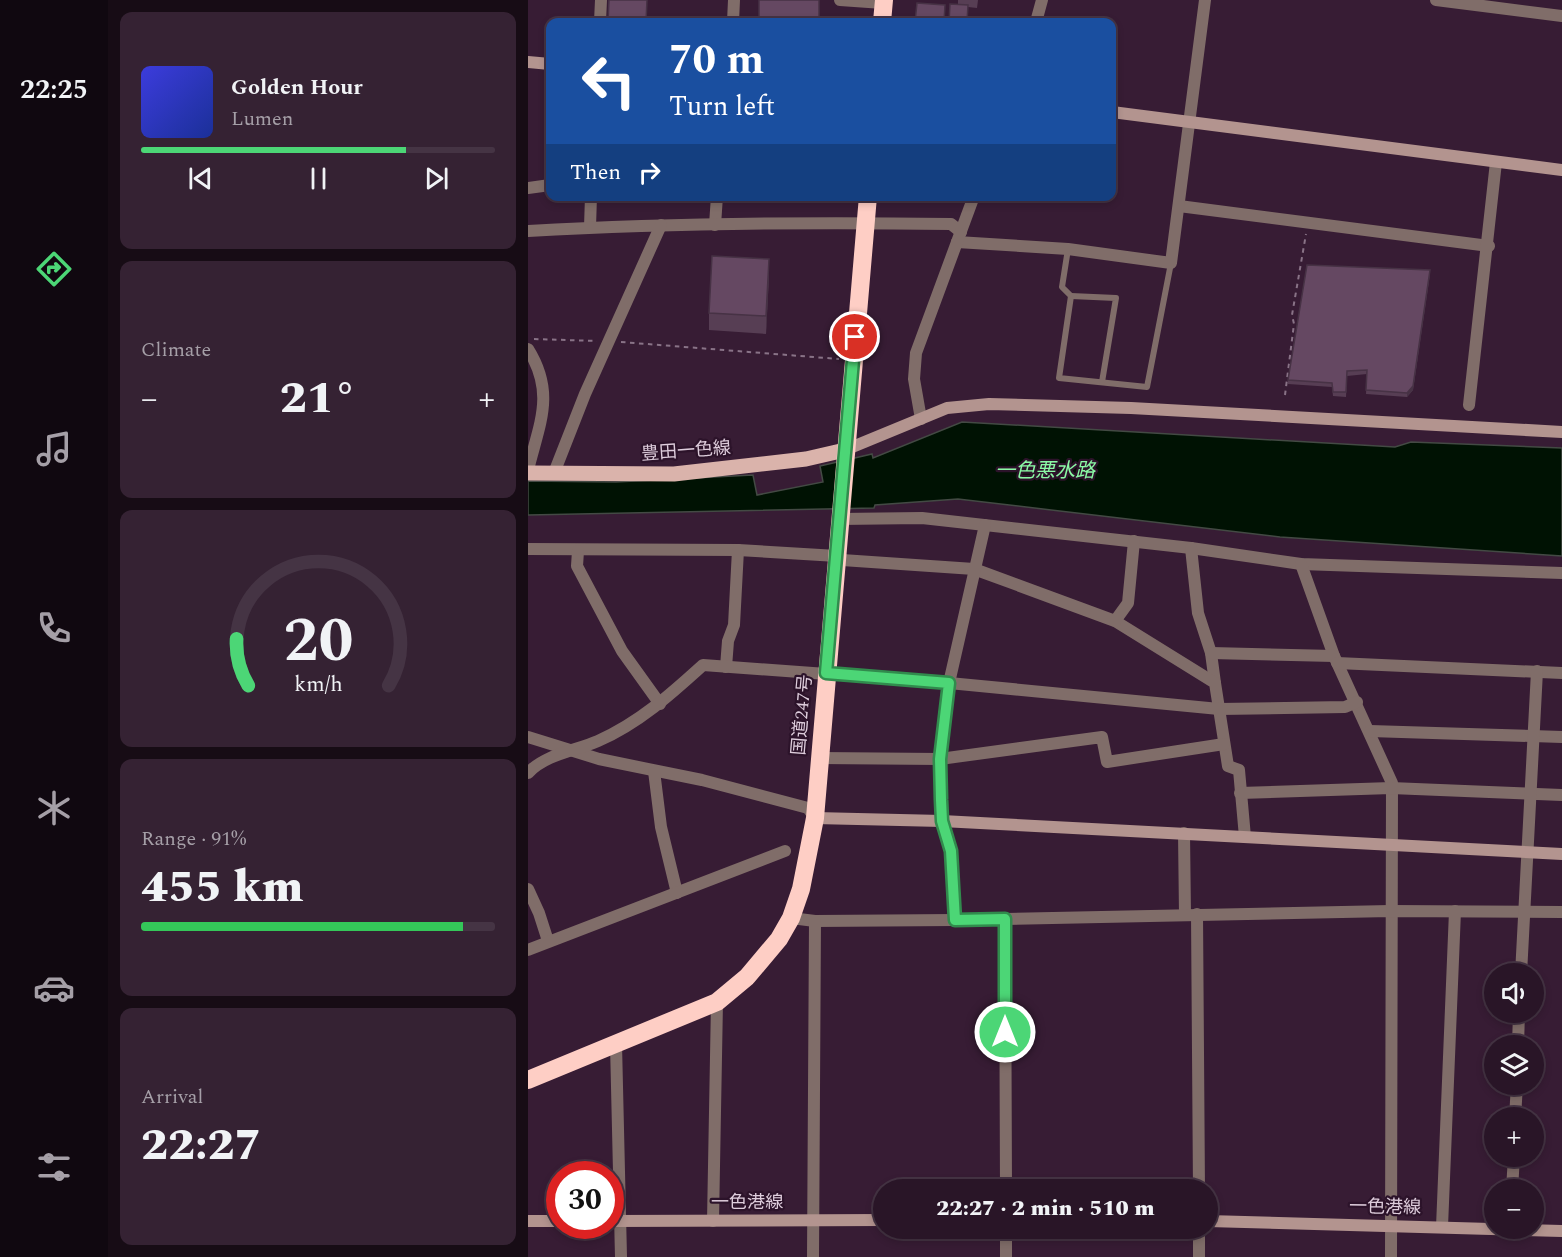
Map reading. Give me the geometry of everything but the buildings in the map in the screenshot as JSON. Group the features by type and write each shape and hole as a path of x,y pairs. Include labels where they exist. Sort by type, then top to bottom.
{"highway":[{"path":"882,18 883,1"},
{"name":"国道247号","path":"528,1079 717,1002 762,962 791,918 801,890 815,818 818,758 868,201"}],"main road":[{"name":"豊田一色線","path":"528,472 674,474 844,456"}],"street":[{"path":"600,18 601,0"},
{"path":"733,18 734,0"},
{"path":"840,0 883,1"},
{"path":"1037,18 1042,0"},
{"path":"959,237 1171,262 1205,0"},
{"path":"1436,0 1562,16"},
{"path":"528,62 546,64"},
{"path":"1116,113 1562,170"},
{"path":"1469,405 1489,246 1496,162"},
{"path":"528,188 546,186"},
{"path":"590,227 591,201"},
{"path":"715,225 717,201"},
{"path":"921,419 914,379 916,353 972,201"},
{"path":"1179,206 1489,246"},
{"path":"528,231 662,225 951,224 959,237"},
{"path":"554,473 609,342 662,225"},
{"path":"528,349 541,374 546,405 528,472"},
{"path":"844,456 947,408 989,404 1131,408 1562,432"},
{"path":"840,514 922,518 1134,541 1301,564 1562,573"},
{"path":"955,920 951,851 942,821 940,759 949,683 984,525"},
{"path":"1115,621 1128,603 1134,541"},
{"path":"1191,548 1198,613 1211,653 1228,766 1239,770 1245,837"},
{"path":"528,549 738,550 837,556 842,560 974,569 1115,621 1215,683"},
{"path":"726,667 728,641 734,625 738,550"},
{"path":"578,551 577,566 622,651 660,704"},
{"path":"1301,564 1336,659 1370,731 1391,788 1391,1257"},
{"path":"1211,653 1562,673"},
{"path":"528,772 537,763 599,741 660,704 703,665 949,683 1219,709 1345,707 1357,702"},
{"path":"1521,963 1537,671"},
{"path":"1370,731 1562,737"},
{"path":"528,737 599,759 808,808 815,818 942,821 1562,854"},
{"path":"818,758 940,759 1102,737 1107,762 1224,744"},
{"path":"654,771 661,827 667,843 677,893"},
{"path":"1240,794 1391,788 1562,795"},
{"path":"1184,833 1191,915 1199,1179"},
{"path":"528,950 784,851"},
{"path":"528,889 548,941"},
{"path":"791,918 815,921 955,920 1390,911 1562,912"},
{"path":"1442,1227 1455,911"},
{"path":"1005,919 1006,1179"},
{"path":"813,1257 815,921"},
{"path":"713,1221 717,1002"},
{"path":"616,1044 616,1161"},
{"name":"一色港線","path":"624,1221 873,1220"},
{"path":"528,1221 546,1221"},
{"name":"一色港線","path":"1218,1221 1484,1228"},
{"name":"一色港線","path":"1544,1230 1562,1231"},
{"path":"618,1239 621,1257"},
{"path":"1006,1239 1006,1257"},
{"path":"1199,1257 1200,1239"}],"lane":[{"path":"1068,249 1062,287 1071,296 1116,298 1102,382"},
{"path":"1071,296 1059,378 1148,387 1171,262"}],"path":[{"path":"1285,395 1294,324 1292,315 1308,223"},
{"path":"528,339 609,342 846,359"}],"water":[{"name":"一色悪水路","path":"962,422 1395,447 1411,442 1562,448 1562,556 1280,537 958,499 875,505 874,508 528,515 528,481 616,482 753,475 757,495 823,482 820,466 872,454 873,458"}],"route":[{"path":"855,337 826,673 949,683 940,759 941,800 942,821 951,851 955,920 1005,919 1005,1032"}]}
